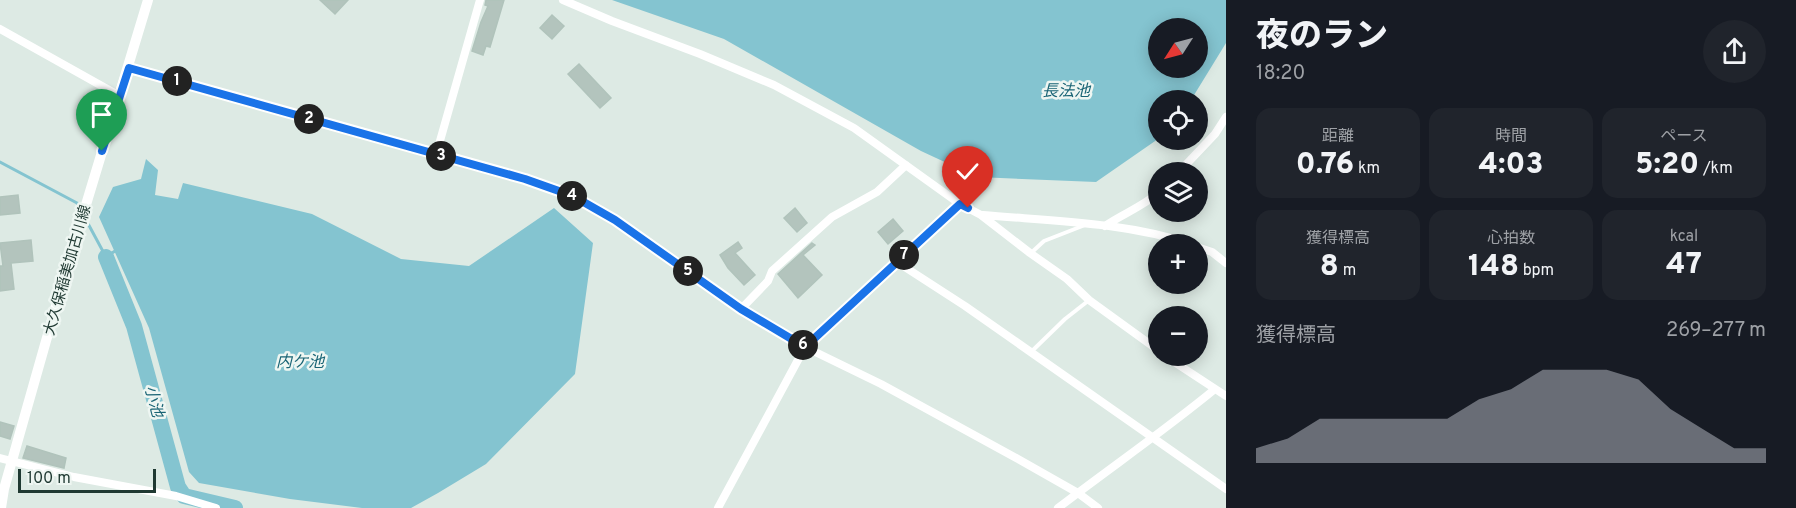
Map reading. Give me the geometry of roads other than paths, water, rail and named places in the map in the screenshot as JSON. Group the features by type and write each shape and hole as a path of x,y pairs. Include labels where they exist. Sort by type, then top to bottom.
{"main road":[{"name":"大久保稲美加古川線","path":"1,508 4,489 81,218 118,95 129,68 148,0"}],"street":[{"path":"436,154 480,0"},
{"path":"563,0 774,85 854,128 960,204 981,215 1067,279 1089,300 1148,343"},
{"path":"0,29 118,95"},
{"path":"129,68 525,179 573,196 615,220 741,309 805,347 881,384 1078,493 1098,508"},
{"path":"1188,162 1215,134 1226,117"},
{"path":"741,309 768,281 772,271 832,218 877,192 906,165"},
{"path":"1105,226 1121,215 1148,202"},
{"path":"718,508 805,347 960,204"},
{"path":"981,215 1087,224 1154,234"},
{"path":"1208,251 1226,263"},
{"path":"897,262 965,306 1226,489"},
{"path":"1181,366 1226,396"},
{"path":"1058,508 1151,437 1175,422 1215,389"},
{"path":"0,458 185,504 216,508"}],"lane":[{"path":"1030,253 1044,241 1087,224"},
{"path":"1030,352 1089,300"}],"water":[{"name":"長法池","path":"612,0 1226,0 1226,43 1208,72 1208,18 1148,18 1148,78 1205,78 1197,90 1148,90 1148,146 1096,182 977,177 921,151 724,39"},
{"name":"内ケ池","path":"146,159 158,170 155,195 178,199 183,183 312,214 401,259 469,266 554,208 593,243 575,374 486,464 411,508 362,508 290,499 199,483 189,472 149,328 99,217 113,187 141,179"}],"waterway":[{"path":"0,162 77,203 80,209"},
{"path":"85,218 106,257 115,251"},
{"name":"小池","path":"106,257 134,326 178,487 184,496 235,508"}]}
